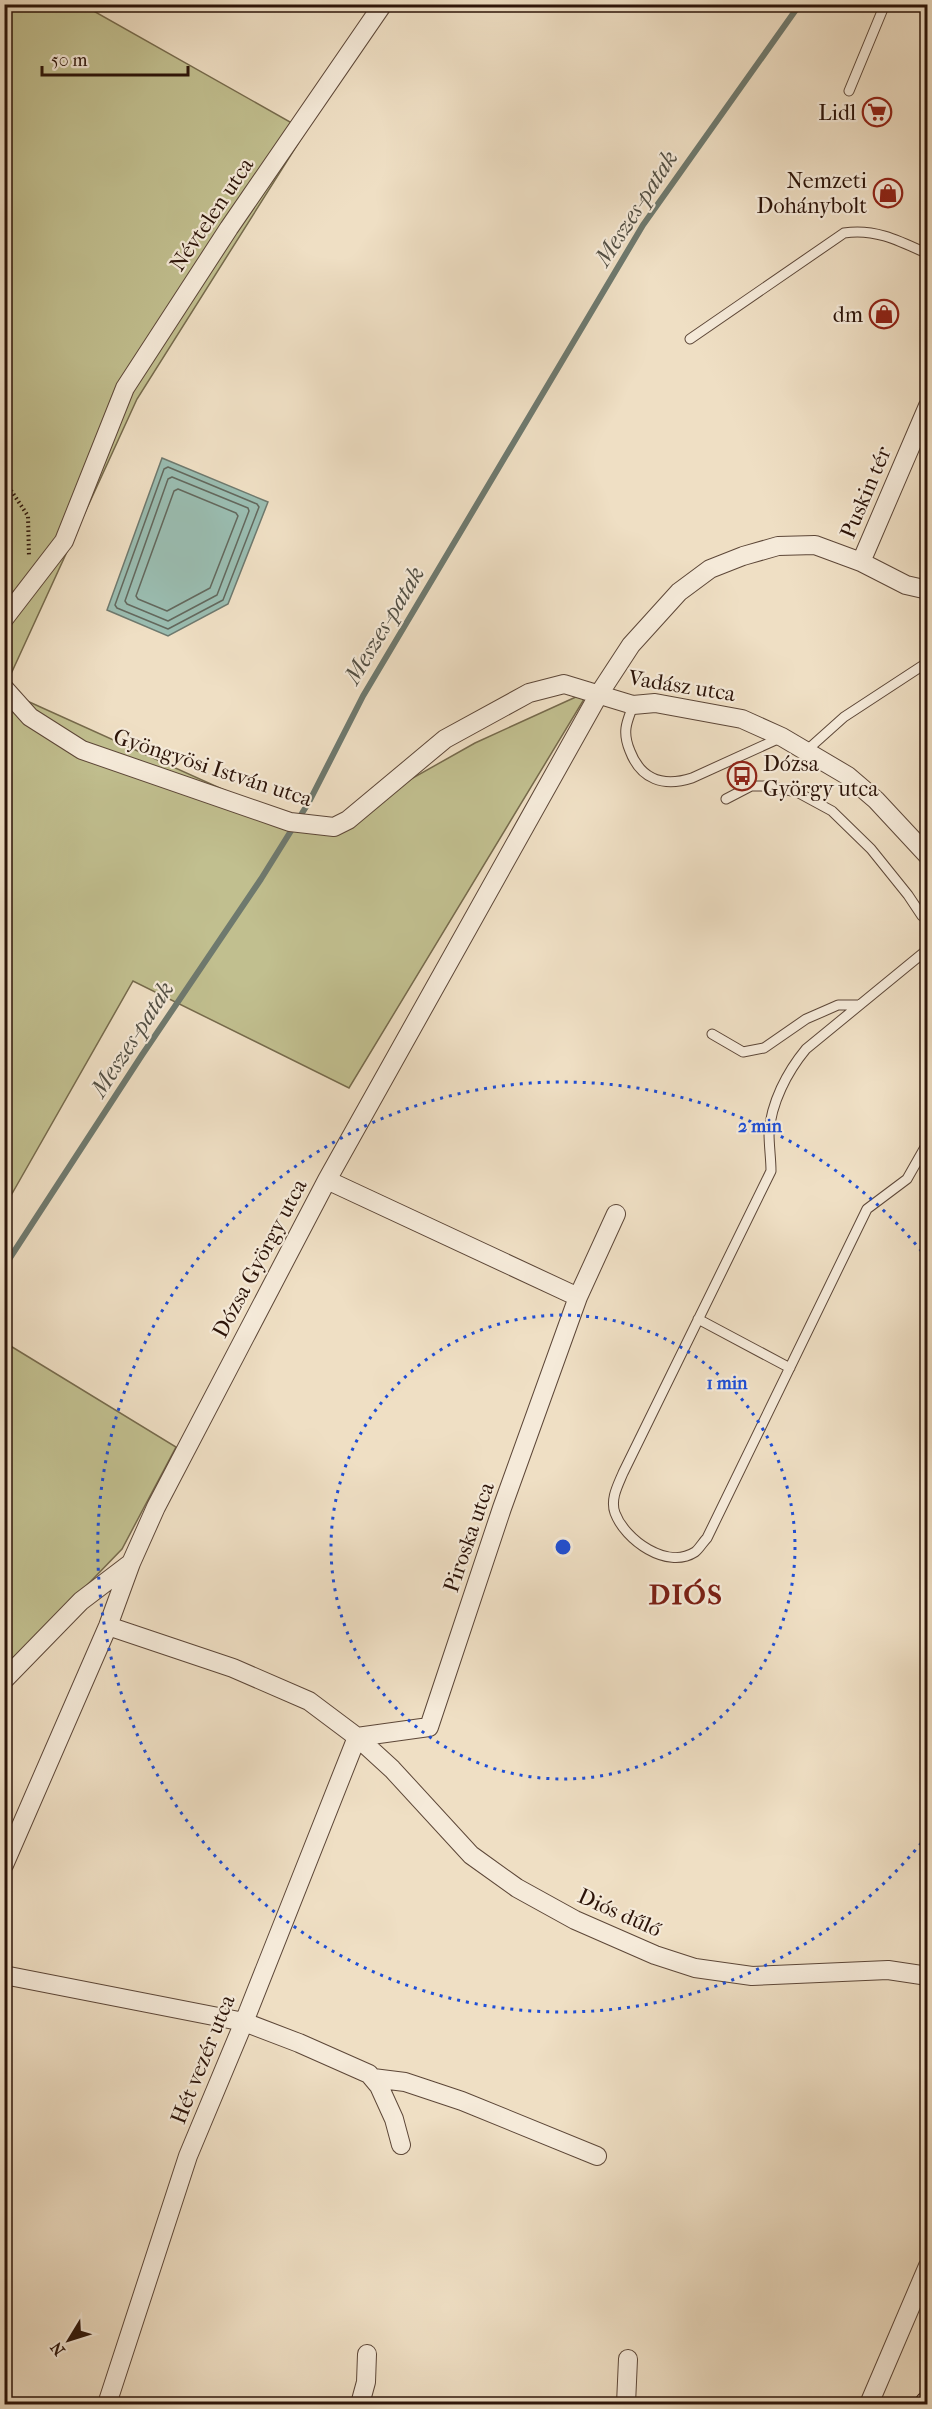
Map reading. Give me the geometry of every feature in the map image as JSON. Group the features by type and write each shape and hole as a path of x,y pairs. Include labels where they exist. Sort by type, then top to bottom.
{"street":[{"name":"Névtelen utca","path":"31,583 64,541 125,388 229,228 383,4"},
{"name":"Puskin tér","path":"927,406 861,562 906,585 927,590"},
{"path":"599,694 631,645 679,592 710,569 778,546 815,545 861,562"},
{"path":"4,619 31,583"},
{"name":"Gyöngyösi István utca","path":"4,688 30,717 82,750 298,823 334,827 348,820 445,739 529,693 564,684 599,694"},
{"name":"Vadász utca","path":"599,694 633,705 655,703 742,719 782,737 848,776 909,833 927,856"},
{"name":"Dózsa György utca","path":"4,1865 108,1626 131,1563 156,1507 327,1180 599,694"},
{"path":"327,1180 579,1297 616,1214"},
{"name":"Piroska utca","path":"357,1737 429,1726 502,1508 579,1297"},
{"path":"4,1680 81,1601 131,1563"},
{"path":"108,1626 233,1668 309,1701 357,1737"},
{"name":"Diós dűlő","path":"357,1737 392,1769 471,1855 517,1888 565,1914 655,1955 694,1968 752,1976 888,1970 927,1976"},
{"name":"Hét vezér utca","path":"107,2404 188,2156 244,2022 357,1737"},
{"path":"4,1975 244,2022 359,2069 369,2074 380,2086 394,2119 401,2145"},
{"path":"373,2078 405,2082 462,2101 597,2156"},
{"path":"869,2404 927,2266"},
{"path":"360,2404 366,2382 367,2354"},
{"path":"626,2404 628,2360"}],"lane":[{"path":"849,91 885,4"},
{"path":"690,339 844,233 860,230 888,236 927,254"},
{"path":"806,751 844,717 927,662"},
{"path":"633,705 626,728 626,742 633,760 645,775 662,781 677,783 692,778 782,737"},
{"path":"726,799 751,786 767,786 797,792 832,812 871,849 922,916 927,917"},
{"path":"927,949 806,1049 793,1065 778,1097 769,1132 771,1171 614,1497 615,1512 623,1527 647,1549 664,1556 680,1557 695,1552 707,1538 867,1209 908,1179 927,1142"},
{"path":"712,1034 744,1052 764,1048 806,1019 838,1005 858,1005"},
{"path":"698,1319 790,1368"}],"path":[{"path":"4,485 10,489 28,516 31,583"}],"shaded area":[{"path":"5,5 83,5 306,131 137,399 5,687"},
{"path":"5,691 317,832 475,743 589,691 349,1088 133,981 5,1206"},
{"path":"4,1342 176,1447 122,1549 5,1670"}],"water":[{"path":"162,458 268,502 228,604 168,636 107,610"}],"waterway":[{"name":"Meszes-patak","path":"4,1267 142,1055 261,879 309,802 363,696 643,225 800,4"}],"place":[{"name":"Lidl","path":"877,112"},
{"name":"Nemzeti Dohánybolt","path":"888,193"},
{"name":"dm","path":"884,314"},
{"name":"Dózsa György utca","path":"742,776"}],"district":[{"name":"DIÓS","path":"686,1594"}]}
